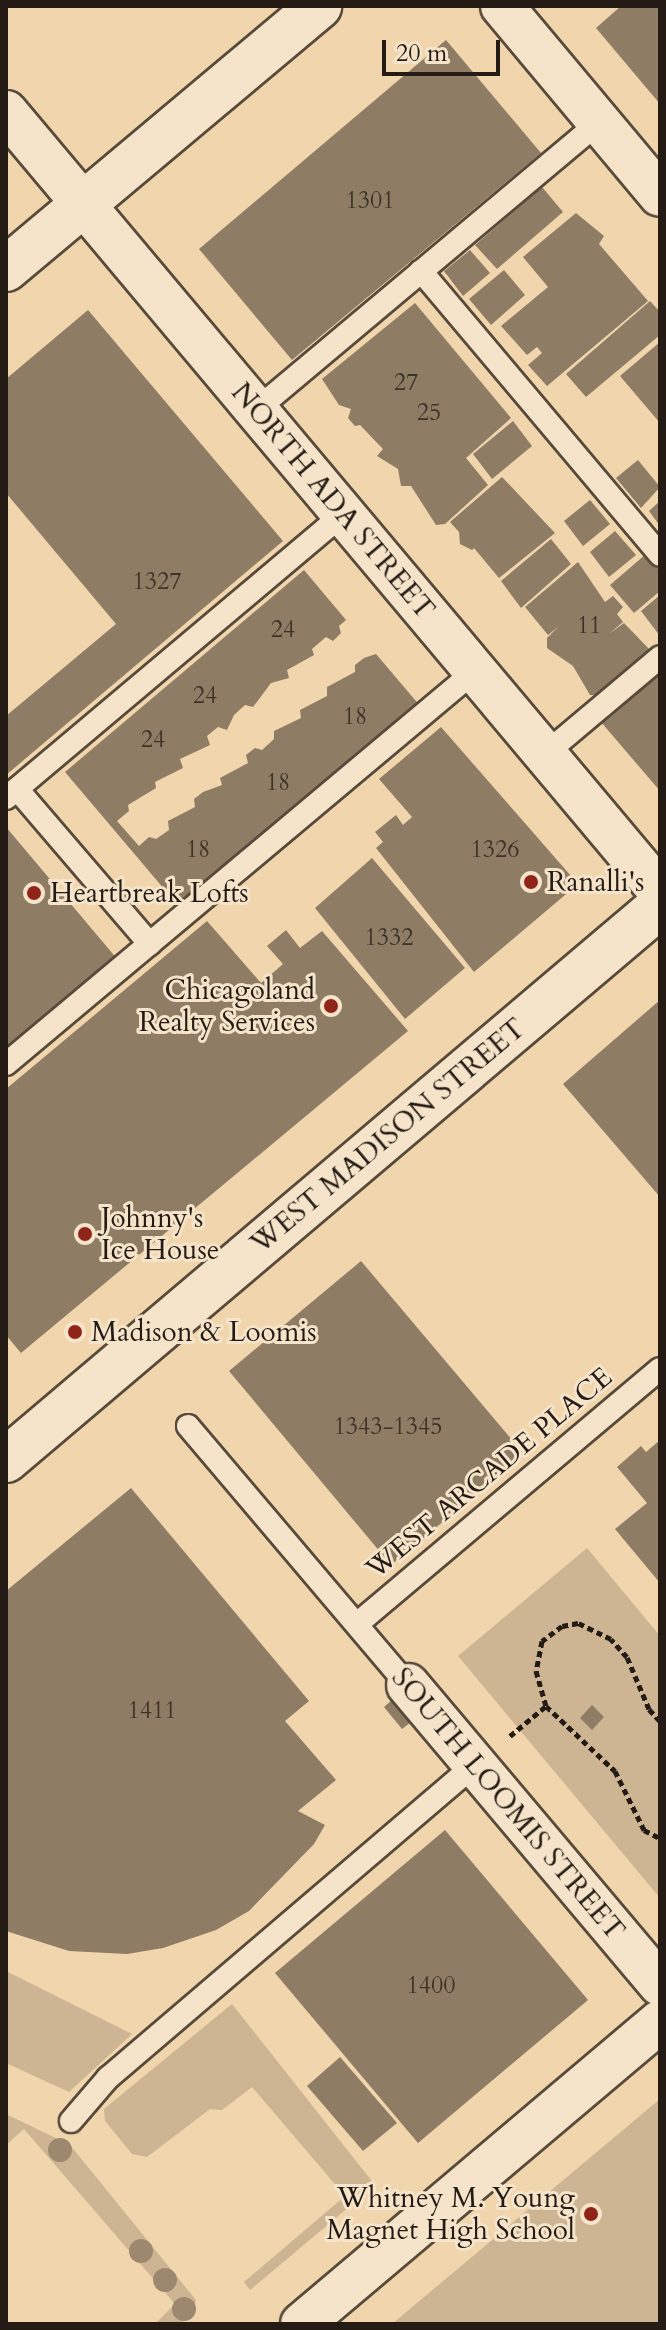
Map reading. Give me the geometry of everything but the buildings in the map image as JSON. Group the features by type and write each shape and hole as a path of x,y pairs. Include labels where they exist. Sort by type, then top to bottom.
{"main road":[{"path":"6,269 319,6"},
{"name":"WEST MADISON STREET","path":"12,1444 660,906"}],"street":[{"path":"502,6 660,195"},
{"name":"NORTH ADA STREET","path":"6,112 660,891"},
{"name":"SOUTH LOOMIS STREET","path":"408,1685 660,1984"},
{"path":"302,2324 660,2021"}],"lane":[{"path":"256,410 598,123"},
{"path":"421,271 660,555"},
{"path":"150,944 12,794 343,514"},
{"path":"545,754 660,657"},
{"path":"6,1064 475,671"},
{"name":"WEST ARCADE PLACE","path":"357,1624 660,1369"},
{"name":"SOUTH LOOMIS STREET","path":"188,1426 408,1685"},
{"path":"71,2121 108,2078 475,1764"}],"path":[{"path":"660,1721 649,1709 619,1648 595,1629 578,1623 551,1632 536,1653 546,1706 615,1771 644,1830 660,1838"},
{"path":"510,1736 546,1706"}],"shaded area":[{"path":"587,1548 660,1636 660,1898 458,1656"},
{"path":"6,1971 132,2034 69,2092 6,2063"},
{"path":"232,2004 375,2185 250,2290 244,2282 345,2196 252,2087 222,2110 210,2109 147,2157 132,2154 105,2121 104,2109"},
{"name":"Whitney M. Young Magnet High School","path":"660,2099 660,2324 392,2324 654,2104"},
{"path":"6,2114 70,2145 196,2300 192,2315 180,2324 155,2324 175,2304 24,2129 6,2145"}],"place":[{"name":"Ranalli's","path":"531,882"},
{"name":"Heartbreak Lofts","path":"34,893"},
{"name":"Chicagoland Realty Services","path":"331,1006"},
{"name":"Johnny's Ice House","path":"85,1234"},
{"name":"Madison & Loomis","path":"75,1332"},
{"name":"Whitney M. Young Magnet High School","path":"591,2214"}]}
